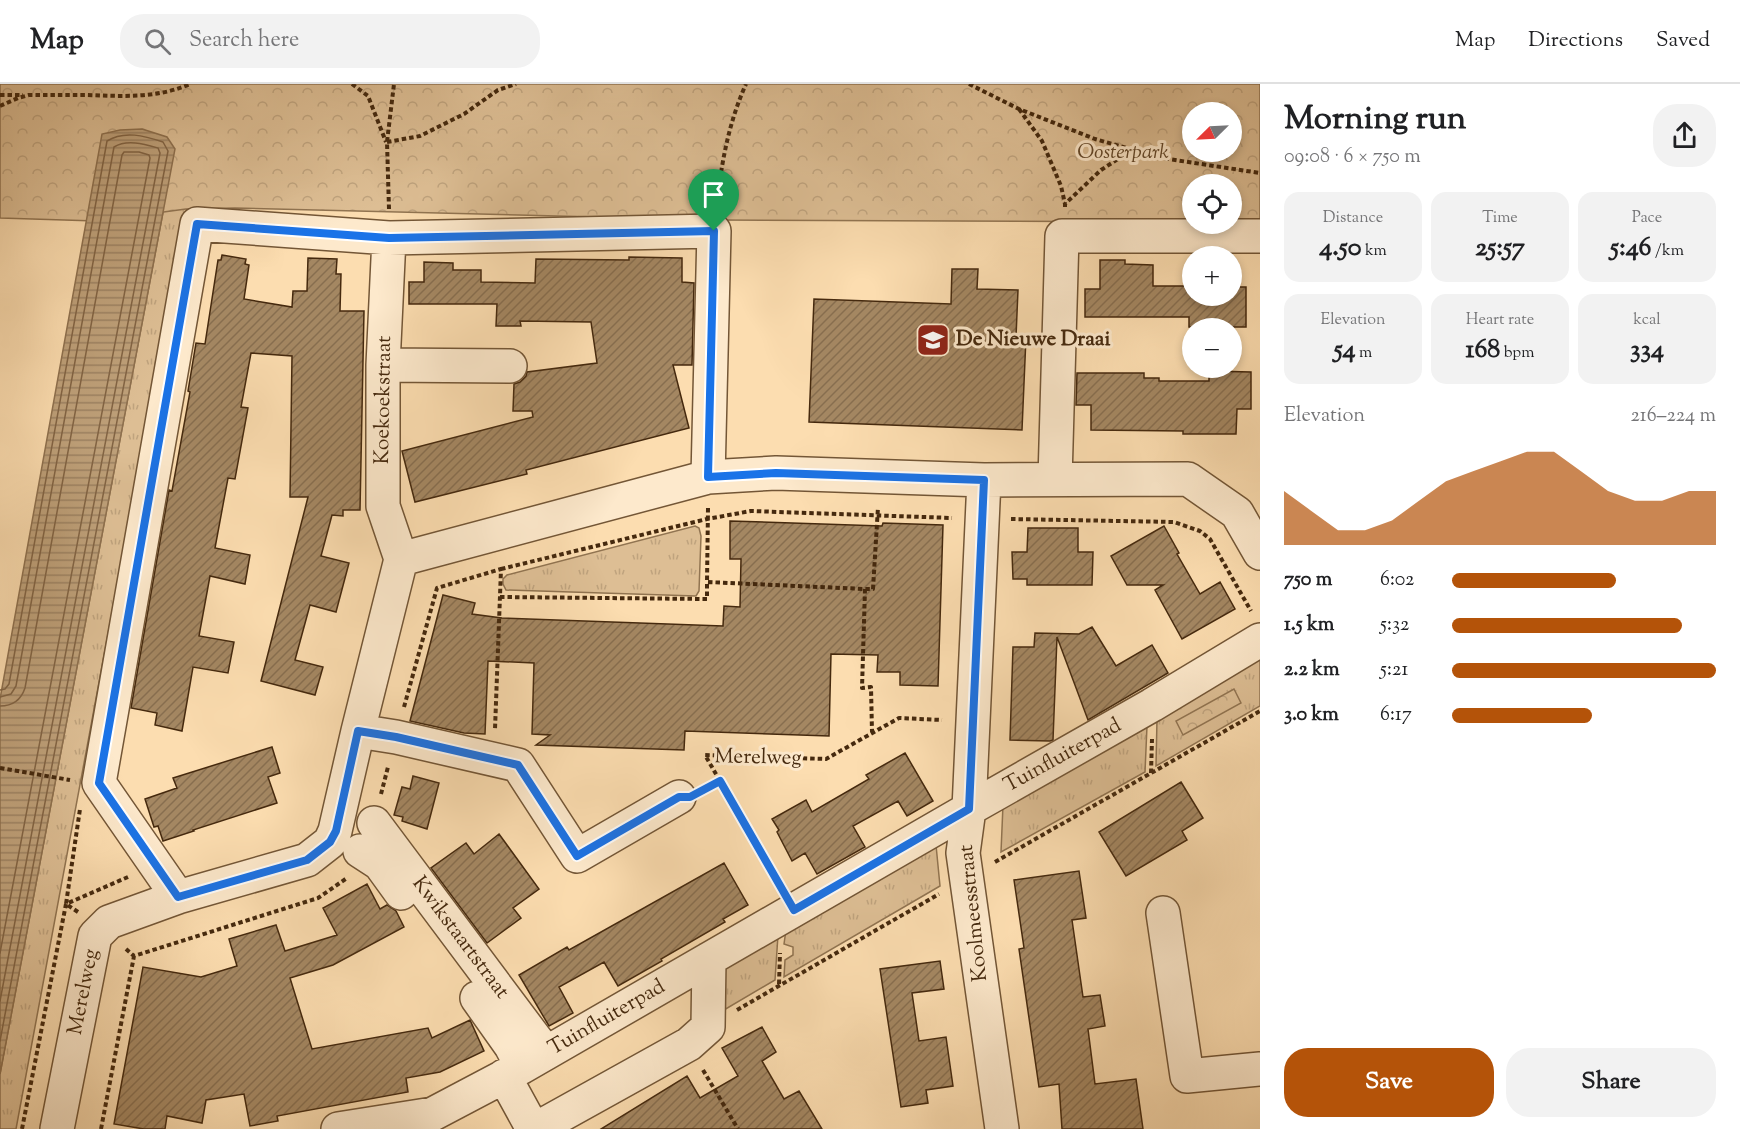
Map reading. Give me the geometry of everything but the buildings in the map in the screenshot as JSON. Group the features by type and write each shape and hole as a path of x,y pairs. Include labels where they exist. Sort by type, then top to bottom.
{"street":[{"path":"1055,479 1064,220 1260,236"},
{"path":"178,897 99,783 197,224 389,238 714,231 708,477"},
{"name":"Koekoekstraat","path":"389,238 383,365 383,506 401,559"},
{"path":"383,365 510,366"},
{"path":"401,559 708,477 776,473 984,480 1188,479 1249,505 1260,553"},
{"name":"Koolmeesstraat","path":"984,480 969,809 963,853 1002,1129"},
{"name":"Merelweg","path":"57,1129 95,936 109,922 178,897 307,860 330,842 336,831 358,731 401,559"},
{"name":"Tuinfluiterpad","path":"338,1129 433,1114 524,1065 1152,705 1257,628"},
{"path":"358,731 396,737 518,765 577,856 679,797"},
{"name":"Kwikstaartstraat","path":"367,837 449,942 524,1065"},
{"path":"1162,913 1187,1076 1260,1069"},
{"path":"524,1065 535,1129 689,1044 708,1027 709,959"}],"path":[{"path":"0,95 147,96 190,84"},
{"path":"352,84 368,96 387,142"},
{"path":"389,238 387,142 394,84"},
{"path":"387,142 420,136 464,114 498,90 516,84"},
{"path":"714,231 722,162 737,104 746,84"},
{"path":"969,84 1019,110 1095,139 1162,158 1260,173"},
{"path":"0,106 29,95"},
{"path":"1019,110 1042,141 1061,186 1064,220"},
{"path":"1064,220 1101,170 1136,151"},
{"path":"707,582 873,589 880,476"},
{"path":"500,597 707,599 708,477"},
{"path":"396,737 437,588 501,569 707,519 751,511 982,519 1174,522 1200,531 1210,539 1257,628"},
{"path":"494,760 501,569"},
{"path":"865,589 862,688 871,687 872,732"},
{"name":"Merelweg","path":"679,797 690,797 720,781 705,755 826,759 899,718 973,722"},
{"path":"0,768 70,780"},
{"path":"720,781 794,910"},
{"path":"101,1129 134,956"},
{"path":"689,1044 738,1129"}],"green space":[{"name":"Oosterpark","path":"0,84 1260,84 1260,223 1242,223 1242,174 1182,174 1182,222 717,220 235,208 186,209 96,221 0,218"},
{"path":"175,149 197,155 16,1129 0,1129 0,1074"},
{"path":"695,526 699,528 701,536 699,591 696,596 506,590 503,584 503,579 507,575"},
{"path":"1260,646 1260,706 1156,766 1157,719 1171,713 1173,697"},
{"path":"1234,689 1241,703 1183,735 1176,721"},
{"path":"1147,726 1145,772 1001,852 1003,805"},
{"path":"936,845 940,886 784,977 785,960 793,955 793,947 784,944 786,930"},
{"path":"778,935 775,980 724,1010 719,971"}],"water":[{"path":"142,129 167,137 175,149 0,1074 0,699 102,134"}],"place":[{"name":"De Nieuwe Draai","path":"933,340"}],"route":[{"path":"197,224 389,238 714,231 708,477 776,473 984,480 969,809 794,910 720,781 690,797 679,797 577,856 518,765 396,737 358,731 336,831 330,842 307,860 178,897 99,783 197,224"}]}
